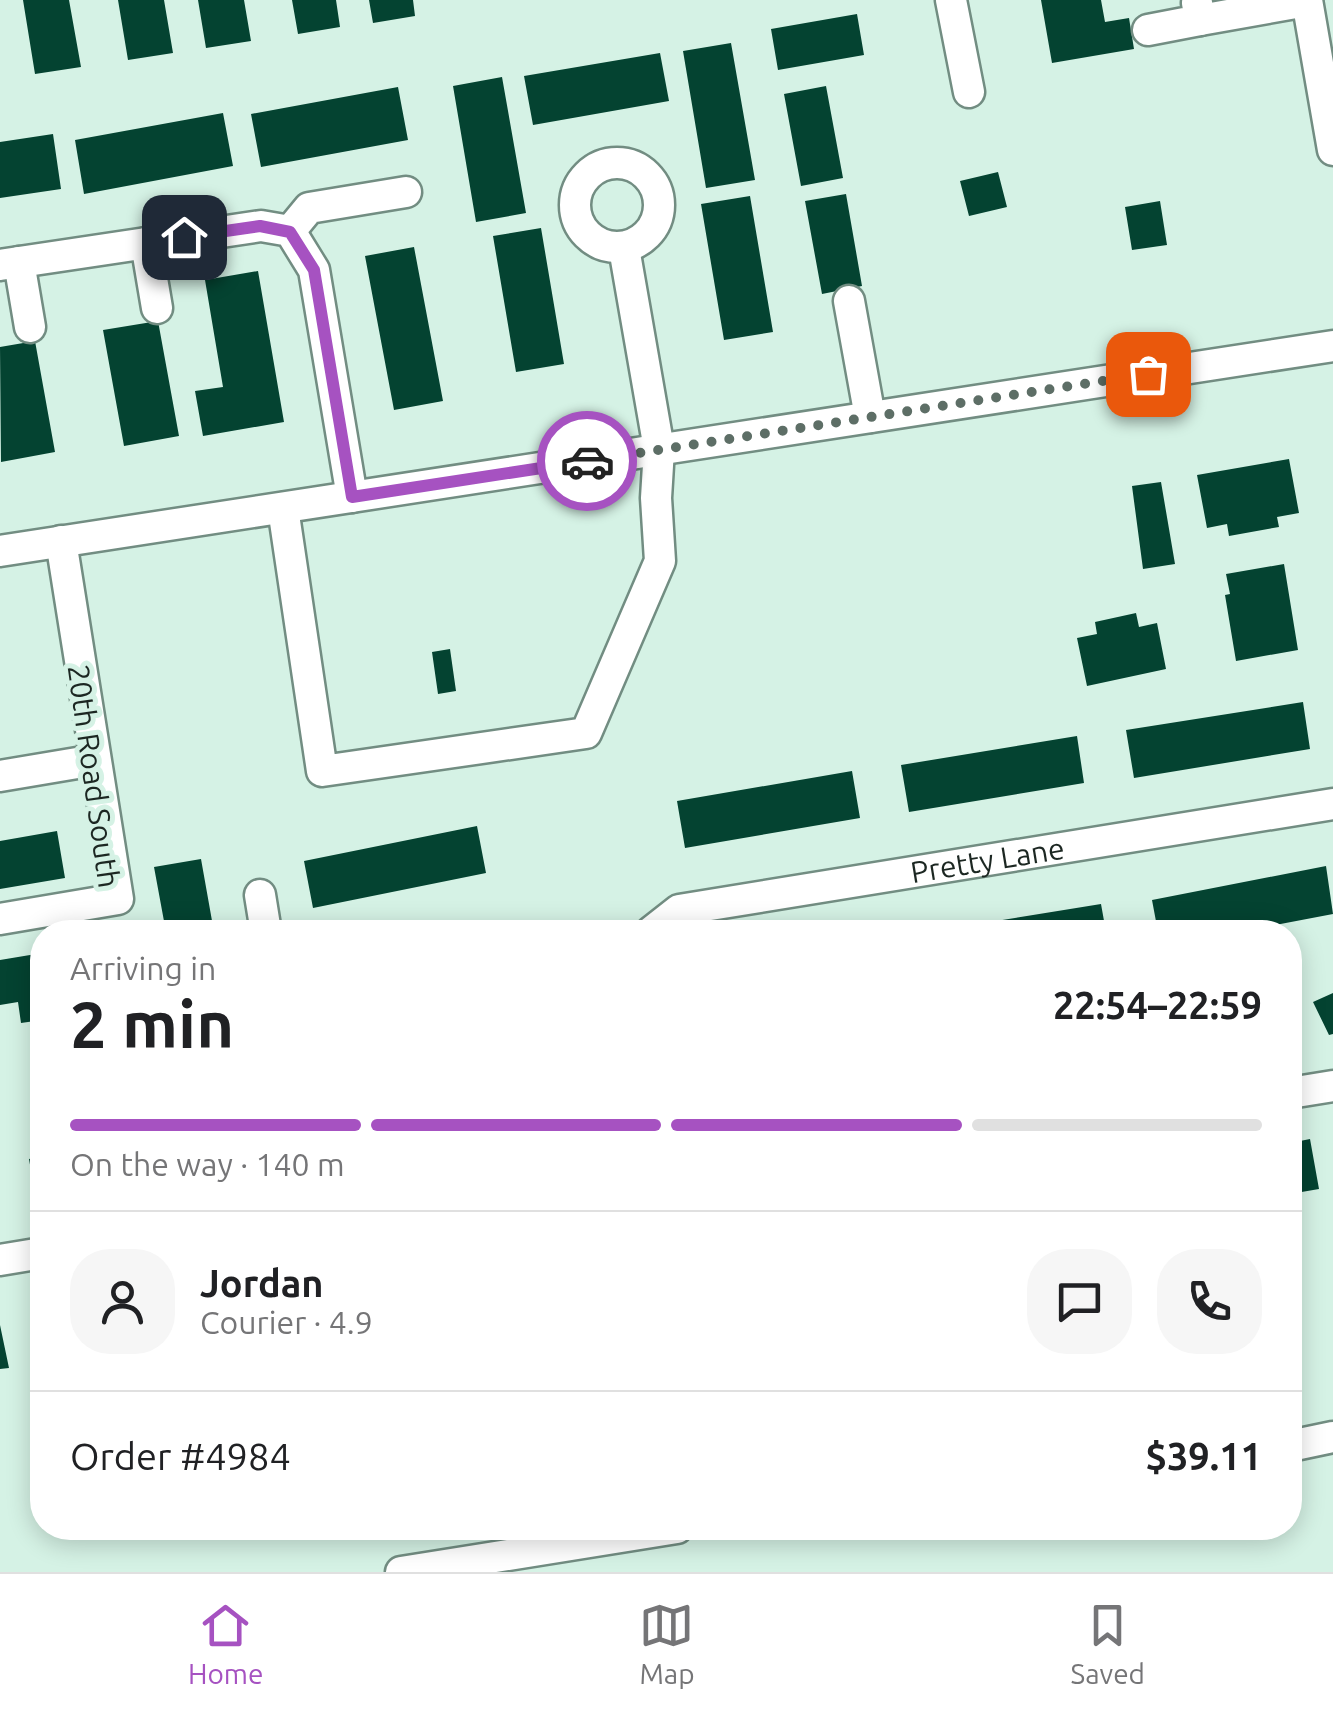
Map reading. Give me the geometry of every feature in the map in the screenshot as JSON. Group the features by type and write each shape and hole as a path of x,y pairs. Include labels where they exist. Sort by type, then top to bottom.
{"street":[{"path":"951,0 969,92"},
{"path":"1148,30 1198,10 1307,0 1333,150"},
{"path":"290,232 309,208 406,192"},
{"path":"30,327 10,264 260,226 290,232 314,270 352,497"},
{"path":"146,243 157,308"},
{"path":"283,508 322,771 586,733 660,560 656,498 659,450 624,248"},
{"path":"848,301 870,417"},
{"path":"0,551 1333,346"},
{"name":"20th Road South","path":"0,919 118,898 61,542"},
{"path":"0,776 94,760"},
{"name":"Pretty Lane","path":"666,920 679,910 1333,804"},
{"path":"260,895 264,920"},
{"path":"1302,1091 1333,1086"},
{"path":"0,1260 30,1255"},
{"path":"1302,1443 1333,1437"},
{"path":"401,1572 602,1540"}],"building":[{"path":"23,0 69,0 81,67 35,74"},
{"path":"118,0 164,0 173,53 128,60"},
{"path":"198,0 244,0 251,41 206,48"},
{"path":"292,0 336,0 340,27 298,34"},
{"path":"369,0 413,0 415,16 373,23"},
{"path":"1041,0 1101,0 1105,22 1129,18 1134,49 1052,63"},
{"path":"857,14 864,55 778,70 771,29"},
{"path":"731,43 755,180 706,188 683,51"},
{"path":"660,53 669,101 533,125 524,76"},
{"path":"502,77 526,213 476,222 453,86"},
{"path":"826,86 843,178 801,186 784,94"},
{"path":"398,87 408,140 261,167 251,114"},
{"path":"223,113 233,166 84,194 75,140"},
{"path":"53,134 61,189 0,198 0,142"},
{"path":"998,172 1007,207 969,216 960,181"},
{"path":"846,194 862,286 822,294 805,201"},
{"path":"750,196 773,332 724,340 701,204"},
{"path":"1160,201 1167,245 1132,250 1125,207"},
{"path":"541,228 564,364 516,372 493,236"},
{"path":"414,247 443,401 394,410 365,256"},
{"path":"258,271 284,422 203,436 195,391 223,387 205,280"},
{"path":"158,321 179,436 124,446 103,330"},
{"path":"35,341 55,452 1,462 0,347"},
{"path":"1289,459 1299,513 1277,517 1279,527 1229,536 1227,524 1207,528 1197,475"},
{"path":"1161,482 1175,564 1143,569 1132,486"},
{"path":"1284,564 1298,650 1236,661 1225,595 1230,594 1226,574"},
{"path":"1136,613 1139,627 1157,623 1166,669 1087,686 1077,638 1097,634 1095,622"},
{"path":"450,649 456,691 438,694 432,652"},
{"path":"1303,702 1310,749 1134,778 1126,730"},
{"path":"1077,736 1084,783 909,812 901,765"},
{"path":"852,771 860,818 685,848 677,801"},
{"path":"477,826 486,873 313,908 304,861"},
{"path":"57,831 65,878 0,889 0,841"},
{"path":"201,859 212,920 164,920 154,867"},
{"path":"1326,866 1333,914 1302,920 1156,920 1152,900"},
{"path":"1101,904 1104,920 1002,920"},
{"path":"30,955 30,1022 21,1023 18,1002 0,1005 0,960"},
{"path":"1333,993 1333,1034 1329,1035 1313,1002"},
{"path":"1310,1139 1319,1189 1302,1192 1302,1141"},
{"path":"0,1325 9,1368 0,1369"}],"way so far":[{"path":"587,461 1148,374"}],"route":[{"path":"184,237 260,226 290,232 314,270 352,497 587,461"}]}
